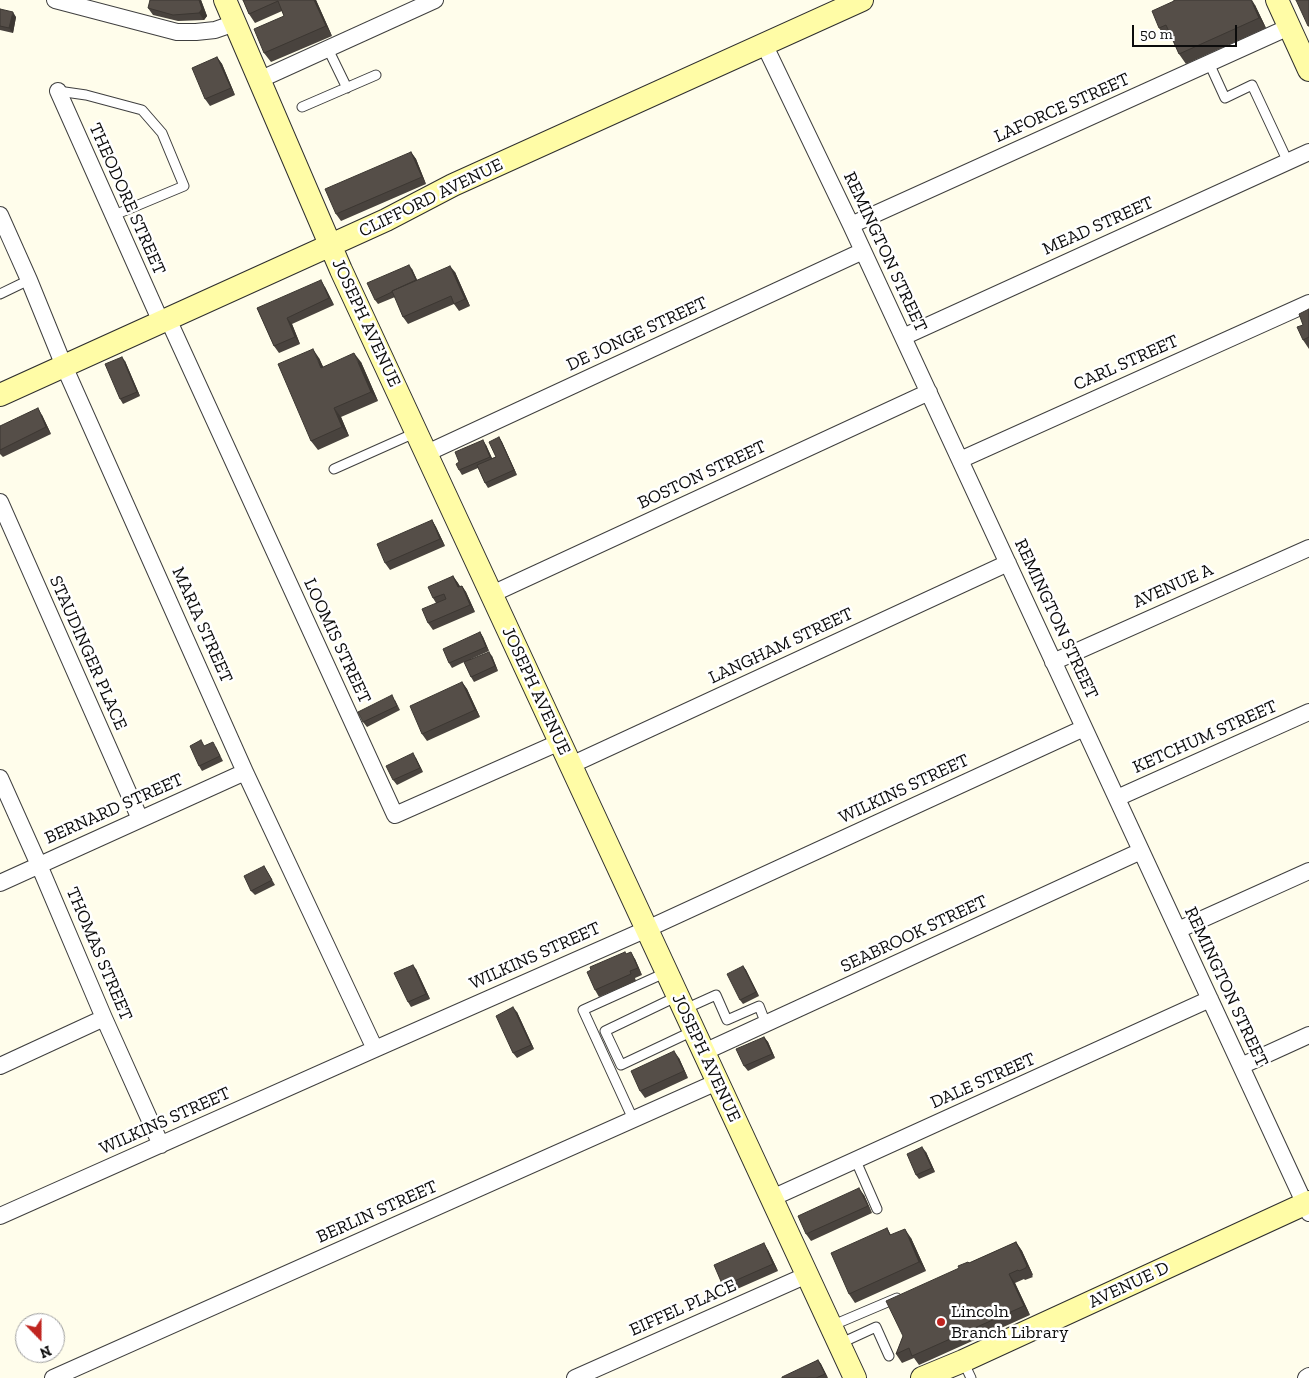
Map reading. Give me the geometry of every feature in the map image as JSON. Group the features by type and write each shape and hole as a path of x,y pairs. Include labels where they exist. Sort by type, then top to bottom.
{"main road":[{"name":"JOSEPH AVENUE","path":"225,0 330,246 855,1378"},
{"name":"CLIFFORD AVENUE","path":"0,395 330,246 386,220 453,185 862,0"},
{"path":"1277,0 1309,70"},
{"name":"AVENUE D","path":"922,1378 967,1369 1308,1207"}],"street":[{"path":"56,0 177,32 215,30 235,23"},
{"path":"259,80 435,0"},
{"name":"LAFORCE STREET","path":"851,225 1289,27"},
{"name":"REMINGTON STREET","path":"764,44 851,225 1308,1207"},
{"name":"THEODORE STREET","path":"58,91 112,216 164,321"},
{"name":"MEAD STREET","path":"903,337 1309,152"},
{"name":"MARIA STREET","path":"0,215 64,366 245,772 375,1048"},
{"name":"DE JONGE STREET","path":"427,453 863,251"},
{"name":"CARL STREET","path":"960,460 1309,303"},
{"name":"LOOMIS STREET","path":"164,321 395,815 560,742"},
{"name":"BOSTON STREET","path":"492,594 928,392"},
{"name":"STAUDINGER PLACE","path":"0,502 140,819"},
{"name":"AVENUE A","path":"1053,662 1309,548"},
{"name":"LANGHAM STREET","path":"571,765 1008,563"},
{"name":"KETCHUM STREET","path":"1117,798 1309,712"},
{"name":"WILKINS STREET","path":"0,1216 375,1048 647,929 1084,728"},
{"name":"BERNARD STREET","path":"0,883 245,772"},
{"name":"THOMAS STREET","path":"0,778 161,1145"},
{"name":"SEABROOK STREET","path":"704,1052 1141,851"},
{"path":"1178,930 1309,872"},
{"name":"DALE STREET","path":"772,1198 1210,999"},
{"path":"0,1066 104,1018"},
{"path":"1241,1066 1309,1035"},
{"name":"BERLIN STREET","path":"53,1378 717,1082"},
{"name":"EIFFEL PLACE","path":"575,1378 807,1274"}],"lane":[{"path":"328,49 347,88"},
{"path":"1209,64 1225,98 1252,85 1288,162"},
{"path":"302,108 376,76"},
{"path":"58,91 86,95 142,110 162,133 184,186 112,216"},
{"path":"0,294 29,280"},
{"path":"334,469 417,432"},
{"path":"633,1119 583,1010 667,972"},
{"path":"694,1030 621,1065 605,1031 681,1003 716,995 727,1020 759,1006 766,1024"},
{"path":"856,1161 878,1209"},
{"path":"835,1335 904,1294"},
{"path":"835,1335 876,1327 889,1356"}],"building":[{"path":"150,0 199,0 202,9 199,13 173,15 148,8"},
{"path":"243,0 314,0 326,26 264,53 254,29 284,16 278,1 249,14"},
{"path":"1174,0 1251,0 1259,18 1179,54 1166,25 1159,28 1152,11"},
{"path":"1296,0 1309,0 1309,26 1308,26"},
{"path":"0,9 13,12 9,28 0,26"},
{"path":"217,57 231,88 205,99 192,68"},
{"path":"411,152 422,177 336,214 325,189"},
{"path":"409,265 416,280 375,300 367,283"},
{"path":"450,266 465,299 454,304 451,296 403,317 392,291"},
{"path":"321,280 329,298 287,318 295,337 274,346 257,308"},
{"path":"1309,309 1309,337 1303,340 1297,327 1303,325 1299,314"},
{"path":"313,349 321,368 354,353 371,392 334,408 342,427 311,441 278,364"},
{"path":"122,357 137,392 120,399 105,364"},
{"path":"38,408 46,427 0,450 0,426"},
{"path":"499,437 514,470 485,483 477,465 496,457 489,442"},
{"path":"483,440 490,457 459,470 456,464 459,462 455,452"},
{"path":"432,520 440,539 385,563 377,544"},
{"path":"453,576 458,587 462,586 470,605 428,623 422,609 446,599 444,594 433,598 428,587"},
{"path":"480,632 486,647 449,663 443,649"},
{"path":"489,652 495,666 471,677 464,662"},
{"path":"462,682 475,710 422,734 410,706"},
{"path":"392,695 397,706 363,722 358,712"},
{"path":"201,740 204,746 213,742 220,756 199,766 190,746"},
{"path":"413,753 420,768 393,780 386,766"},
{"path":"264,866 272,880 251,891 244,876"},
{"path":"625,952 626,954 631,952 638,968 630,971 631,974 595,990 587,972 591,970 590,967"},
{"path":"413,965 426,994 408,1002 394,973"},
{"path":"743,966 756,992 740,1000 727,974"},
{"path":"513,1007 531,1045 513,1053 496,1016"},
{"path":"764,1037 772,1054 744,1066 736,1049"},
{"path":"674,1051 684,1071 640,1091 631,1071"},
{"path":"922,1147 932,1168 916,1175 907,1154"},
{"path":"859,1188 868,1206 806,1234 798,1216"},
{"path":"887,1228 890,1235 905,1229 919,1262 849,1294 831,1253"},
{"path":"1016,1242 1027,1266 1009,1274 1024,1306 912,1356 909,1348 896,1354 903,1336 886,1301 957,1269 959,1268 958,1266"},
{"path":"764,1243 773,1264 723,1286 714,1265"},
{"path":"818,1360 825,1374 816,1378 782,1378 782,1377"}],"place":[{"name":"Lincoln Branch Library","path":"941,1322"}]}
